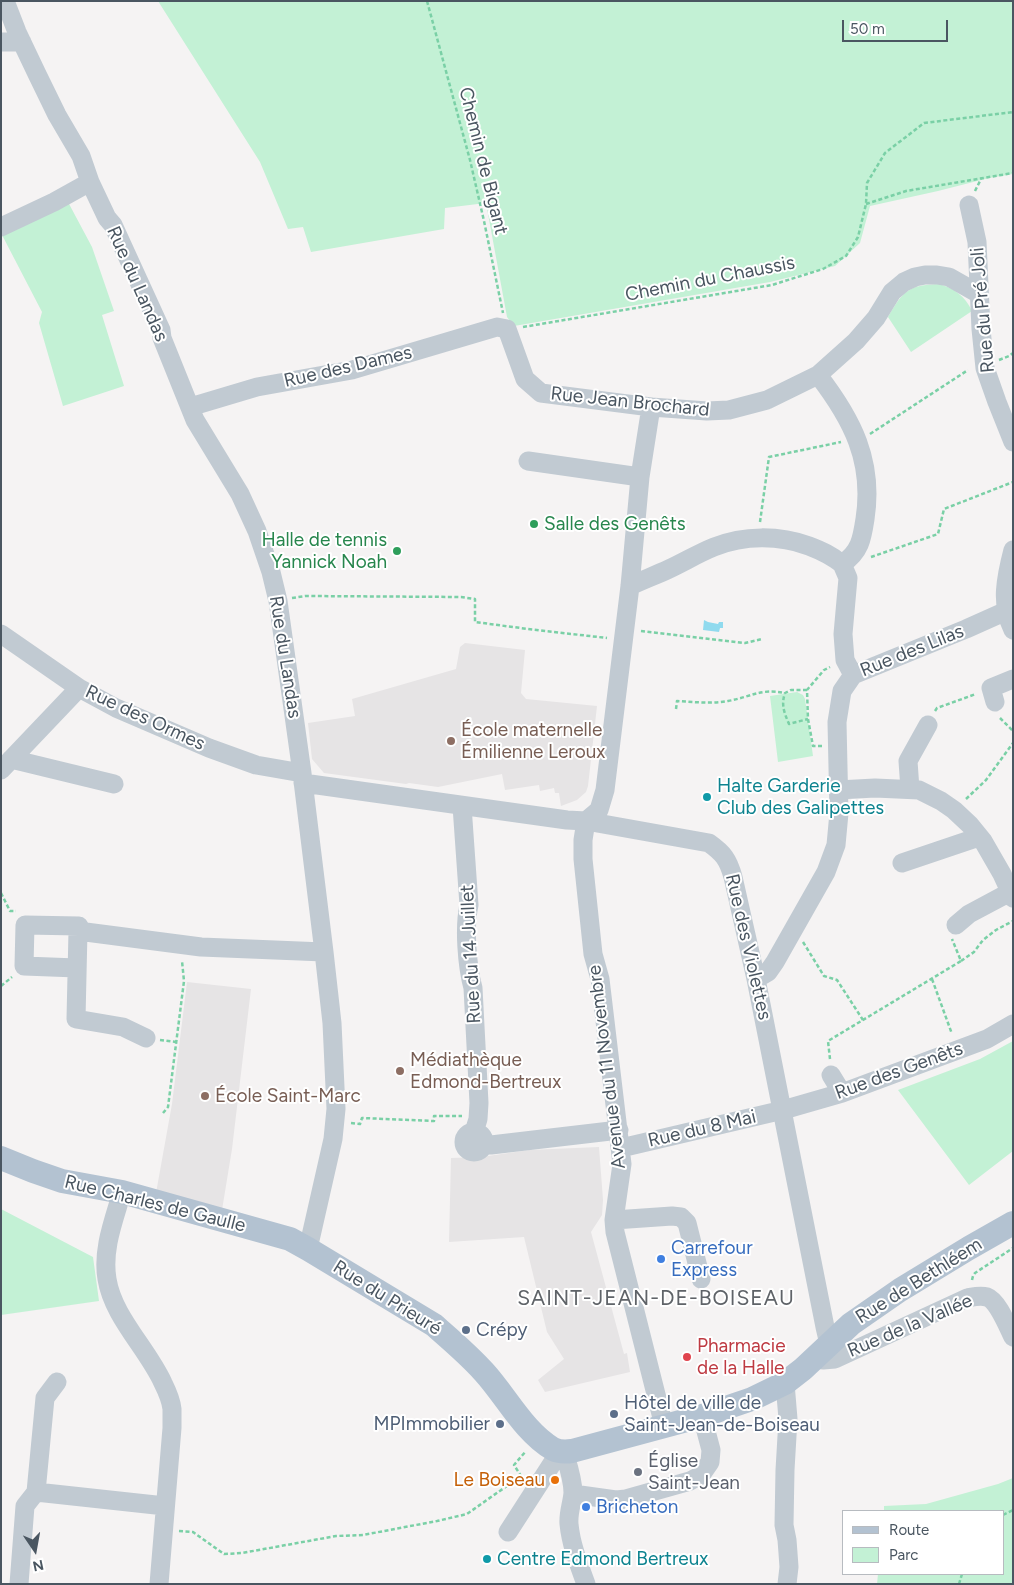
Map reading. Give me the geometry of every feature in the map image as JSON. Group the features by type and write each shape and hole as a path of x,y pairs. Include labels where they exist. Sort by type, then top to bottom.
{"main road":[{"name":"Rue Charles de Gaulle","path":"1,1158 62,1181 122,1192 290,1239 308,1249"},
{"name":"Rue de Bethléem","path":"564,1452 702,1416 752,1399 784,1384 851,1324 900,1290 1013,1223"},
{"name":"Rue du Prieuré","path":"308,1249 434,1325 484,1372 538,1437 554,1449 564,1452"}],"street":[{"name":"Rue du Landas","path":"5,1 22,42 57,115 81,156 90,182 107,218 113,225 161,330 162,338 196,420 240,494 257,531 278,600 303,778 324,952 332,1023 336,1109 333,1139 308,1249"},
{"path":"1,42 22,42"},
{"path":"1,227 54,202 90,182"},
{"name":"Rue du Pré Joli","path":"970,205 977,242 984,362 1013,442"},
{"name":"Rue Jean Brochard","path":"507,329 524,379 541,393 651,407 707,411 729,410 767,400 818,375 856,341 876,318 892,292 904,282 915,277 937,275 949,277 979,294"},
{"name":"Rue des Dames","path":"190,407 257,387 352,370 497,327 507,329"},
{"path":"818,375 839,404 858,440 866,470 868,503 863,533 859,548 852,558 842,564"},
{"path":"586,821 599,810 605,790 630,586 640,478 651,407"},
{"path":"528,461 640,478"},
{"path":"630,586 715,546 737,541 765,538 796,542 831,555 842,564 848,578 843,634 849,668"},
{"path":"1013,550 1005,589 1013,630"},
{"name":"Rue des Lilas","path":"756,979 768,972 775,962 826,872 836,845 839,814 837,722 842,691 849,668 966,629 1009,609"},
{"name":"Rue des Ormes","path":"1,634 80,688 116,708 209,748 256,765 303,778"},
{"path":"993,695 1013,679"},
{"path":"5,759 80,688"},
{"path":"910,789 908,761 928,725"},
{"path":"5,759 114,784"},
{"name":"Rue des Violettes","path":"303,778 462,806 586,821 709,843 721,852 729,863 733,877 783,1110 825,1327 823,1350"},
{"path":"838,790 876,788 919,790 954,810 979,837 992,854 1011,895 969,914 956,925"},
{"name":"Rue du 14 Juillet","path":"462,806 468,905 466,927 469,975 474,997 479,1130"},
{"name":"Avenue du 11 Novembre","path":"586,821 583,840 593,954 600,978 622,1164 614,1220 616,1238 664,1426"},
{"path":"902,863 979,837"},
{"path":"77,968 24,966 25,925 79,926 76,1019 123,1026 146,1038"},
{"path":"78,931 201,947 324,952"},
{"path":"752,959 792,933"},
{"name":"Rue des Genêts","path":"783,1110 842,1093 958,1050 987,1039 1013,1024"},
{"path":"832,1076 842,1093"},
{"name":"Rue du 8 Mai","path":"479,1130 491,1145 620,1139 783,1110"},
{"path":"122,1192 107,1240 107,1278 111,1294 118,1309 159,1374 172,1408 159,1584"},
{"path":"614,1220 681,1217 686,1223 701,1279"},
{"name":"Rue de la Vallée","path":"823,1350 824,1360 835,1359 967,1298 978,1296 987,1297 993,1301 1013,1337"},
{"path":"19,1584 25,1506 36,1492 45,1398 57,1382"},
{"path":"784,1384 788,1419 784,1525 789,1567 787,1584"},
{"path":"573,1494 616,1500 626,1499 690,1481 701,1475 710,1462 711,1450 702,1416"},
{"path":"508,1532 555,1459 564,1452 573,1494 569,1512 569,1525 573,1548 586,1584"},
{"path":"36,1492 165,1506"}],"path":[{"name":"Chemin de Bigant","path":"428,1 472,169 507,329"},
{"name":"Chemin du Chaussis","path":"507,329 772,285 823,269 846,256 858,237 866,204 867,183 885,153 924,123 1013,112"},
{"path":"866,204 906,191 1013,173"},
{"path":"758,538 769,457 858,440 973,367 984,362"},
{"path":"842,564 858,562 938,534 944,509 1013,482"},
{"path":"278,600 305,596 461,597 475,599 475,622 607,638 612,623 745,643 762,639"},
{"path":"837,746 813,746 808,719 807,690 824,670 849,668"},
{"path":"676,709 677,701 713,702 742,698 761,691 772,690 785,693 791,690 807,690"},
{"path":"785,693 782,701 783,710 789,724 808,719"},
{"path":"928,725 936,708 993,695"},
{"path":"954,810 986,780 1013,743"},
{"path":"1,893 10,911 24,911 25,925"},
{"path":"832,1076 828,1041 974,952 983,940 996,930 1013,922"},
{"path":"956,925 948,928 960,961"},
{"path":"792,933 824,976 837,980 863,1020"},
{"path":"163,1113 168,1107 184,982 180,944"},
{"path":"932,979 958,1050"},
{"path":"344,1122 360,1124 362,1118 434,1121 434,1116 479,1130"},
{"path":"967,1298 973,1276 1013,1248"},
{"path":"162,1532 193,1532 224,1554 242,1553 336,1536 363,1535 467,1514 521,1476 514,1465 538,1437"}],"shaded area":[{"name":"École maternelle Émilienne Leroux","path":"465,643 525,650 521,693 526,699 597,706 588,786 586,792 577,800 561,806 559,793 555,793 554,788 540,791 539,785 505,790 502,774 438,787 324,773 312,759 308,723 355,716 352,699 456,669 460,647"},
{"name":"École Saint-Marc","path":"187,982 251,989 232,1149 222,1210 156,1193 172,1104"},
{"path":"599,1147 603,1200 602,1215 591,1232 624,1354 627,1353 630,1372 545,1392 538,1380 564,1359 547,1332 524,1237 449,1242 451,1158 481,1157 529,1150"}],"green space":[{"path":"158,1 1013,1 1013,174 870,206 860,243 835,266 770,282 514,326 507,317 486,203 445,208 444,229 311,252 303,227 288,229 260,162"},
{"path":"68,202 92,247 114,311 102,315 124,386 63,406 39,323 42,312 1,233"},
{"path":"939,284 959,293 972,311 911,352 888,317 907,291 920,286"},
{"path":"797,692 803,695 805,699 813,756 778,762 770,696"},
{"path":"1013,1041 1013,1151 969,1185 898,1090 980,1059"},
{"path":"1,1209 93,1257 99,1301 1,1315"},
{"path":"1013,1478 1013,1584 877,1584 878,1575 1004,1575 1004,1510 884,1510 884,1506 926,1504"}],"water":[{"path":"704,620 718,624 723,622 723,628 720,628 719,632 703,630"}],"place":[{"name":"Salle des Genêts","path":"534,524"},
{"name":"Halle de tennis Yannick Noah","path":"397,551"},
{"name":"École maternelle Émilienne Leroux","path":"451,741"},
{"name":"Halte Garderie Club des Galipettes","path":"707,797"},
{"name":"Médiathèque Edmond-Bertreux","path":"400,1071"},
{"name":"École Saint-Marc","path":"205,1096"},
{"name":"Carrefour Express","path":"661,1259"},
{"name":"Crépy","path":"466,1330"},
{"name":"Pharmacie de la Halle","path":"687,1357"},
{"name":"Hôtel de ville de Saint-Jean-de-Boiseau","path":"614,1414"},
{"name":"MPImmobilier","path":"500,1424"},
{"name":"Église Saint-Jean","path":"638,1472"},
{"name":"Le Boiseau","path":"555,1480"},
{"name":"Bricheton","path":"586,1507"},
{"name":"Centre Edmond Bertreux","path":"487,1559"}],"district":[{"name":"SAINT-JEAN-DE-BOISEAU","path":"656,1299"}]}
